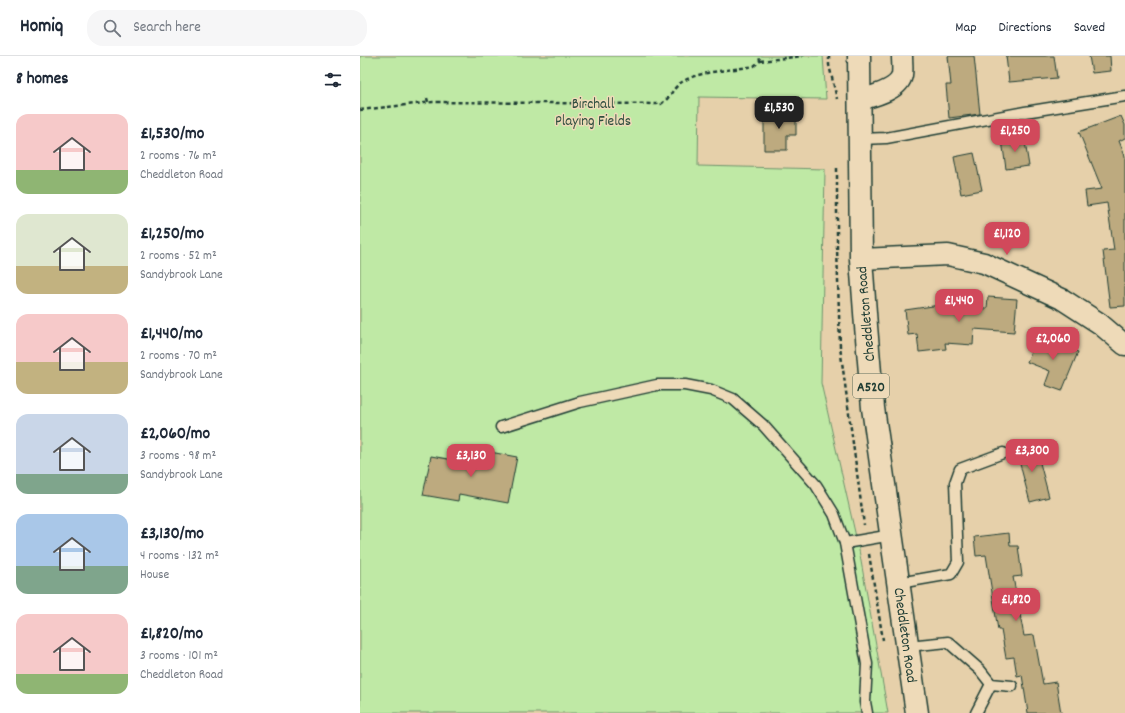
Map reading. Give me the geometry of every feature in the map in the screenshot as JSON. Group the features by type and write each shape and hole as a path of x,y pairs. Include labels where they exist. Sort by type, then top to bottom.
{"highway":[{"name":"Cheddleton Road","path":"860,56 861,259 873,408 917,713"}],"street":[{"path":"860,100 888,90 896,85 902,77 902,56"},
{"path":"861,259 948,255 984,264 1062,299 1099,323 1125,345"}],"lane":[{"path":"861,139 886,138 1025,112 1125,96"},
{"path":"501,427 580,402 657,385 685,385 711,390 732,399 768,430 816,485 834,514 845,543 867,664 865,702 867,713"},
{"path":"899,583 951,574 958,562 955,483 960,469 1003,453"},
{"path":"845,543 892,534"},
{"path":"908,646 948,642 980,670 992,684 1012,686"},
{"path":"976,713 992,684"}],"path":[{"path":"759,56 760,61"},
{"path":"360,110 428,102 661,104 670,98 677,86 693,76 754,66 760,61 803,56"},
{"path":"427,98 428,102"}],"green space":[{"name":"Birchall Playing Fields","path":"360,56 823,56 826,99 699,97 698,166 825,169 821,383 859,550 888,713 360,713"}],"building":[{"path":"948,56 974,56 980,114 949,118 946,85 951,85"},
{"path":"1006,56 1054,56 1057,78 1009,82"},
{"path":"1089,56 1110,56 1111,71 1092,73"},
{"path":"764,112 796,112 796,135 787,135 787,150 764,150"},
{"path":"1121,116 1125,125 1125,138 1119,141 1125,156 1125,306 1110,307 1103,251 1114,250 1107,203 1087,206 1085,191 1102,189 1079,132"},
{"path":"1024,136 1029,166 1006,169 1002,140"},
{"path":"974,153 982,190 961,194 954,157"},
{"path":"988,297 1017,299 1014,332 974,329 973,345 945,343 946,349 919,352 917,334 908,335 905,310 940,305 987,309"},
{"path":"1037,336 1078,352 1062,391 1045,385 1050,371 1027,362"},
{"path":"1035,444 1049,497 1030,502 1016,449"},
{"path":"490,452 517,457 508,503 459,494 458,501 423,495 431,456 487,466"},
{"path":"1009,533 1010,546 1018,546 1022,576 1013,577 1024,636 1034,635 1043,684 1056,682 1061,713 1028,713 1022,675 1017,676 1014,657 1006,658 1001,630 998,630 986,555 976,556 974,537"}]}
